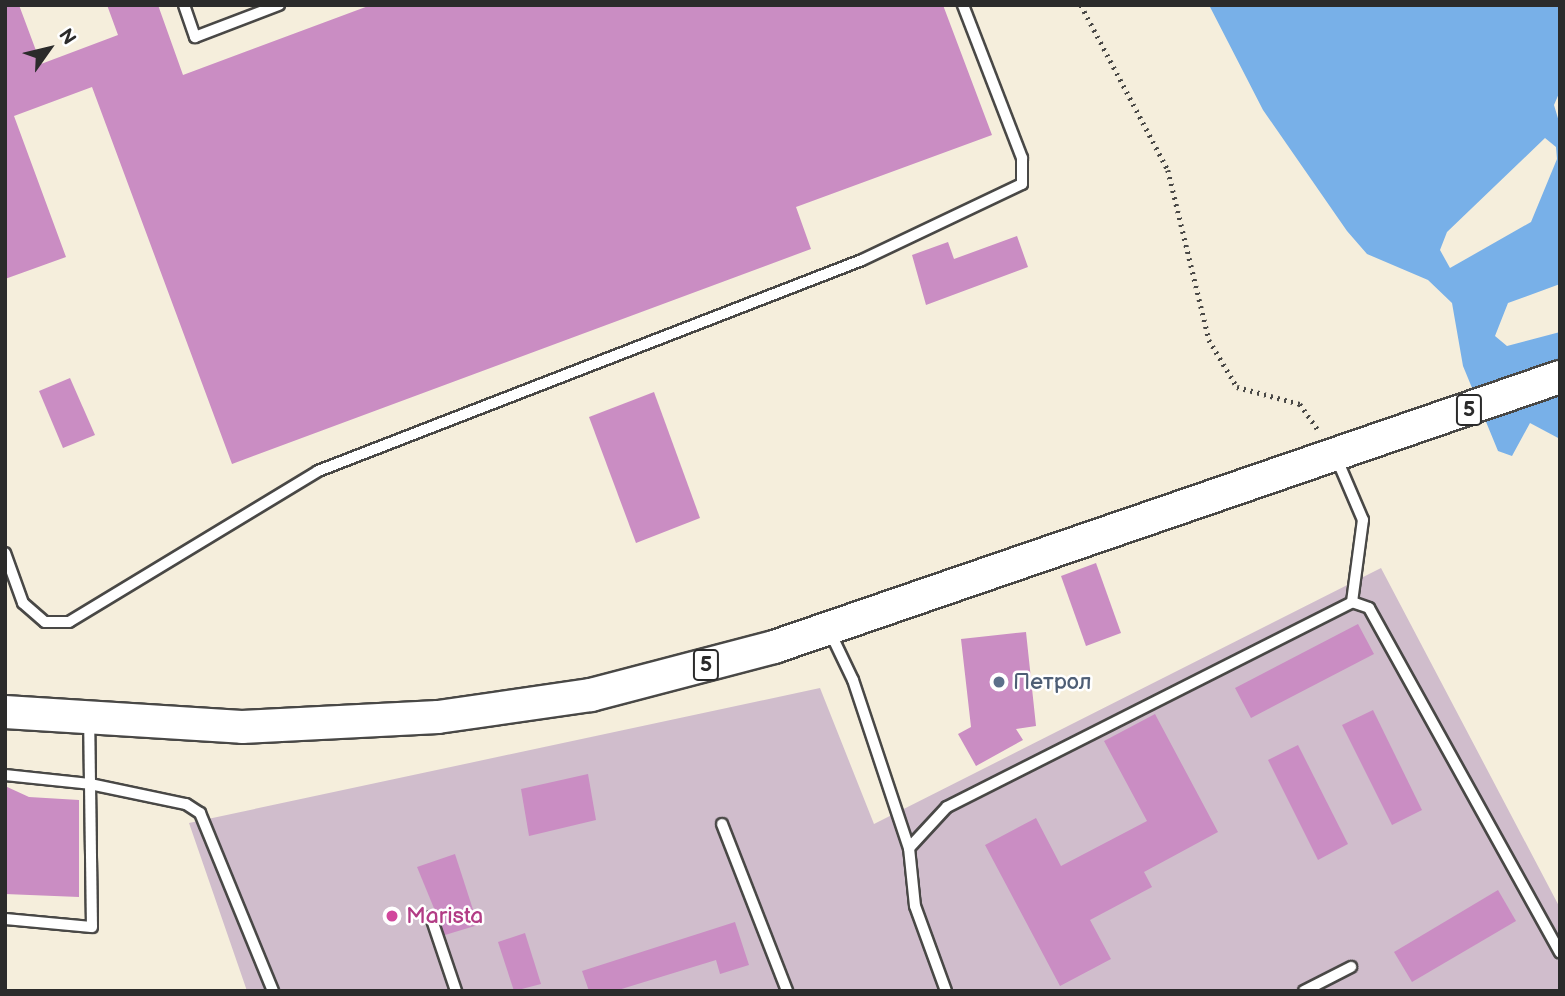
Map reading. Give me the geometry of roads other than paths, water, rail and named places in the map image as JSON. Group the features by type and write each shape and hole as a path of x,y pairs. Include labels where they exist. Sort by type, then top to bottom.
{"main road":[{"name":"5","path":"5,712 89,720 243,727 438,717 592,695 828,629 1336,457 1560,377"}],"lane":[{"path":"184,5 195,37 279,5"},
{"path":"5,553 23,604 45,622 69,622 318,471 862,260 1022,184 1022,158 963,5"},
{"path":"1336,457 1363,520 1352,602"},
{"path":"909,848 947,807 1352,602 1369,608 1560,953"},
{"path":"828,629 853,680 909,848 915,906 946,991"},
{"path":"5,919 92,927 89,720"},
{"path":"5,775 90,784 186,804 200,813 273,991"},
{"path":"722,824 787,991"},
{"path":"431,916 456,991"},
{"path":"1304,991 1351,967"}],"water":[{"path":"1209,5 1560,5 1560,91 1554,105 1560,125 1560,284 1508,303 1495,336 1507,346 1560,332 1560,439 1530,423 1512,456 1498,451 1463,366 1452,303 1428,280 1367,254 1347,231 1263,110","holes":["1545,138 1556,147 1557,159 1531,222 1450,268 1440,250 1447,232"]}],"place":[{"name":"Петрол","path":"999,682"},
{"name":"Marista","path":"392,916"}]}
